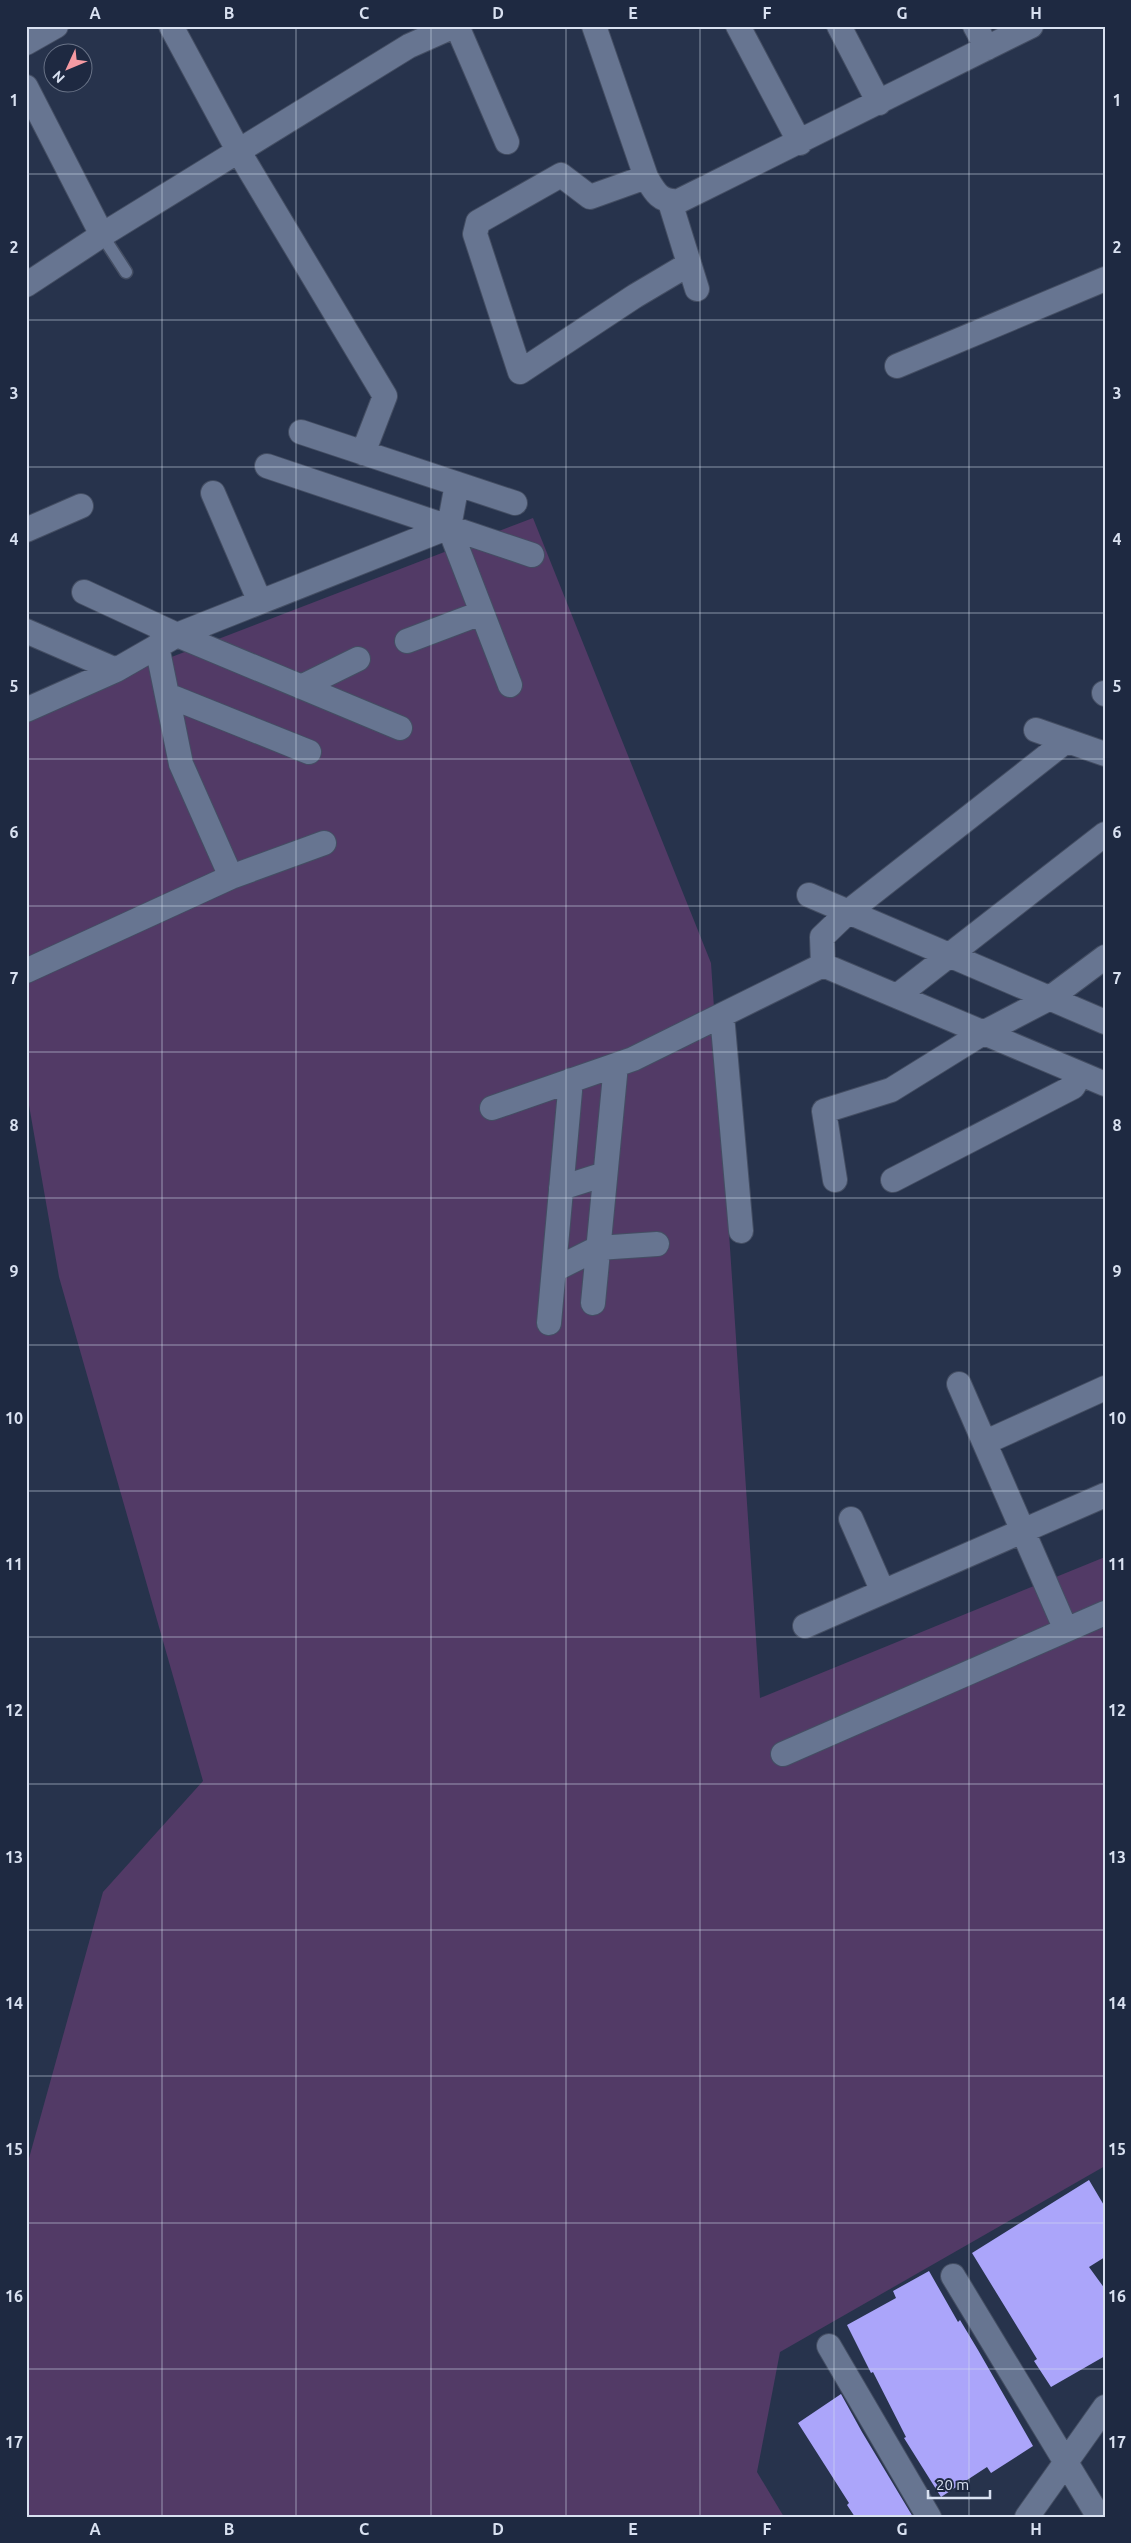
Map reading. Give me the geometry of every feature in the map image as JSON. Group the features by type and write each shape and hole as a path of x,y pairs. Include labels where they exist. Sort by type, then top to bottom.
{"street":[{"path":"26,43 56,26"},
{"path":"171,26 239,152 385,396 363,452"},
{"path":"26,285 102,235 409,46 454,26"},
{"path":"457,26 507,142"},
{"path":"594,26 646,177 655,194 670,202 679,201 800,143 1031,26"},
{"path":"738,26 800,143"},
{"path":"839,26 879,103"},
{"path":"975,26 987,48"},
{"path":"26,87 102,235"},
{"path":"646,177 590,197 561,176 478,222 474,234 520,372 635,296 689,264"},
{"path":"670,202 697,288"},
{"path":"896,366 1105,279"},
{"path":"301,432 515,503"},
{"path":"267,466 532,555"},
{"path":"457,484 449,527 510,685"},
{"path":"213,493 260,602"},
{"path":"26,530 81,506"},
{"path":"26,710 116,670 167,640 449,527"},
{"path":"84,592 167,640 301,687 400,728"},
{"path":"407,641 482,613"},
{"path":"26,631 116,670"},
{"path":"167,640 167,695 181,764 231,877"},
{"path":"301,687 358,659"},
{"path":"167,695 309,752"},
{"path":"1036,730 1105,754"},
{"path":"823,965 822,937 848,912 1066,740"},
{"path":"897,996 1105,834"},
{"path":"26,972 231,877 324,843"},
{"path":"809,895 1105,1022"},
{"path":"835,1180 824,1111 891,1090 983,1033 1050,998 1105,957"},
{"path":"492,1108 633,1059 823,965 1105,1084"},
{"path":"722,1015 741,1231"},
{"path":"593,1303 616,1065"},
{"path":"893,1180 1073,1087 1081,1074"},
{"path":"549,1323 571,1080"},
{"path":"561,1188 606,1174"},
{"path":"554,1270 598,1248 657,1244"},
{"path":"960,1384 1066,1630"},
{"path":"986,1442 1105,1388"},
{"path":"805,1626 1105,1495"},
{"path":"851,1519 883,1592"},
{"path":"783,1754 1105,1613"},
{"path":"953,2276 1067,2462 1091,2513"},
{"path":"829,2346 929,2517"},
{"path":"1027,2517 1105,2407"},
{"path":"1091,2513 1105,2487"}],"lane":[{"path":"102,235 126,272"}],"shaded area":[{"path":"533,518 711,963 760,1698 1105,1557 1105,2166 780,2352 757,2472 784,2517 26,2517 26,2169 103,1892 203,1781 59,1277 26,1088 26,713"}],"building":[{"path":"1089,2180 1105,2207 1105,2257 1089,2267 1105,2289 1105,2356 1051,2387 1034,2361 1037,2359 972,2253"},
{"path":"929,2271 958,2322 960,2320 978,2350 1033,2446 991,2473 987,2467 941,2497 904,2438 906,2437 847,2325 896,2298 893,2291"},
{"path":"841,2394 913,2517 855,2517 847,2505 849,2503 798,2423"}]}
